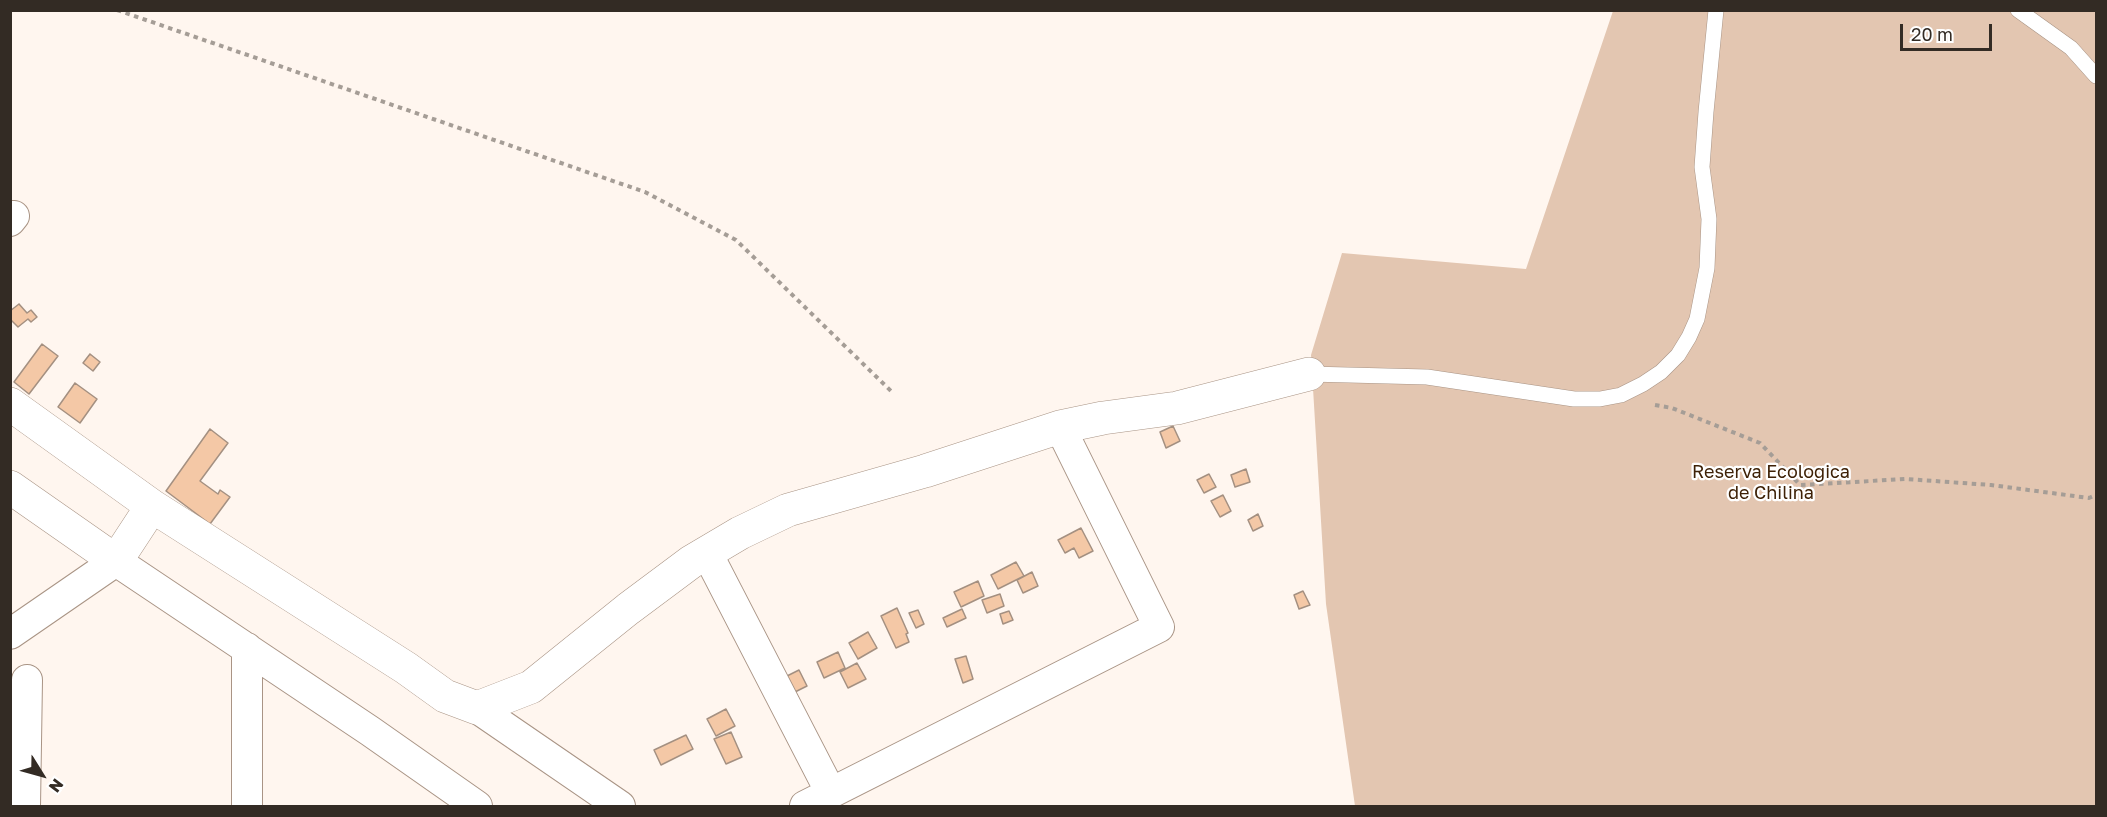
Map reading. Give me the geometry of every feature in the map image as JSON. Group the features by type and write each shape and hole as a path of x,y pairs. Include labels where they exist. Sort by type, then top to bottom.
{"street":[{"path":"477,708 531,687 691,562 740,533 788,510 925,471 1060,427 1103,418 1177,408 1309,374"},
{"path":"10,404 152,506 406,668 445,696 477,708 620,807"},
{"path":"707,553 818,800 1159,627 1060,427"},
{"path":"10,487 247,648 468,803"},
{"path":"10,634 116,561 152,506"},
{"path":"247,648 247,807"},
{"path":"25,807 27,680"}],"lane":[{"path":"1309,374 1427,377 1574,399 1610,397 1621,394 1661,372 1678,355 1689,337 1696,319 1707,268 1709,219 1702,167 1716,10"},
{"path":"2018,10 2071,48 2097,76"}],"path":[{"path":"117,10 645,192 736,240 892,392"},
{"path":"1610,397 1672,408 1760,443 1800,485 1906,479 1991,485 2089,498 2097,495"}],"green space":[{"name":"Reserva Ecologica de Chilina","path":"1613,11 2096,11 2096,806 1355,806 1326,604 1311,355 1342,253 1526,269"}],"building":[{"path":"19,304 27,313 31,310 37,317 31,322 28,319 18,327 10,319 10,311"},
{"path":"42,344 58,356 29,394 14,382"},
{"path":"90,354 100,362 93,371 83,363"},
{"path":"75,383 97,399 80,423 58,407"},
{"path":"1173,426 1180,441 1166,448 1160,432"},
{"path":"210,429 228,443 200,481 218,494 220,490 230,497 210,524 166,491"},
{"path":"1246,469 1250,482 1235,487 1231,475"},
{"path":"1209,474 1216,487 1204,493 1197,480"},
{"path":"1223,495 1231,511 1220,517 1211,501"},
{"path":"1258,514 1263,526 1253,531 1248,520"},
{"path":"1081,528 1093,551 1079,558 1074,548 1065,553 1058,540"},
{"path":"1016,562 1024,576 998,589 991,575"},
{"path":"1032,572 1038,586 1023,593 1017,580"},
{"path":"978,581 984,596 961,607 954,592"},
{"path":"1303,591 1310,605 1299,609 1294,595"},
{"path":"1000,594 1004,606 987,613 982,600"},
{"path":"897,608 908,633 906,634 909,642 896,648 881,616"},
{"path":"962,609 966,618 947,627 943,618"},
{"path":"918,610 924,624 916,628 909,613"},
{"path":"1009,611 1013,620 1003,624 1000,614"},
{"path":"868,632 877,648 858,659 849,643"},
{"path":"838,652 845,668 824,678 817,662"},
{"path":"966,656 973,679 963,683 955,659"},
{"path":"857,663 866,679 848,688 840,672"},
{"path":"799,670 807,686 789,695 781,679"},
{"path":"726,709 735,726 716,736 707,719"},
{"path":"731,732 742,757 726,764 714,739"},
{"path":"686,735 693,749 661,765 654,750"}]}
